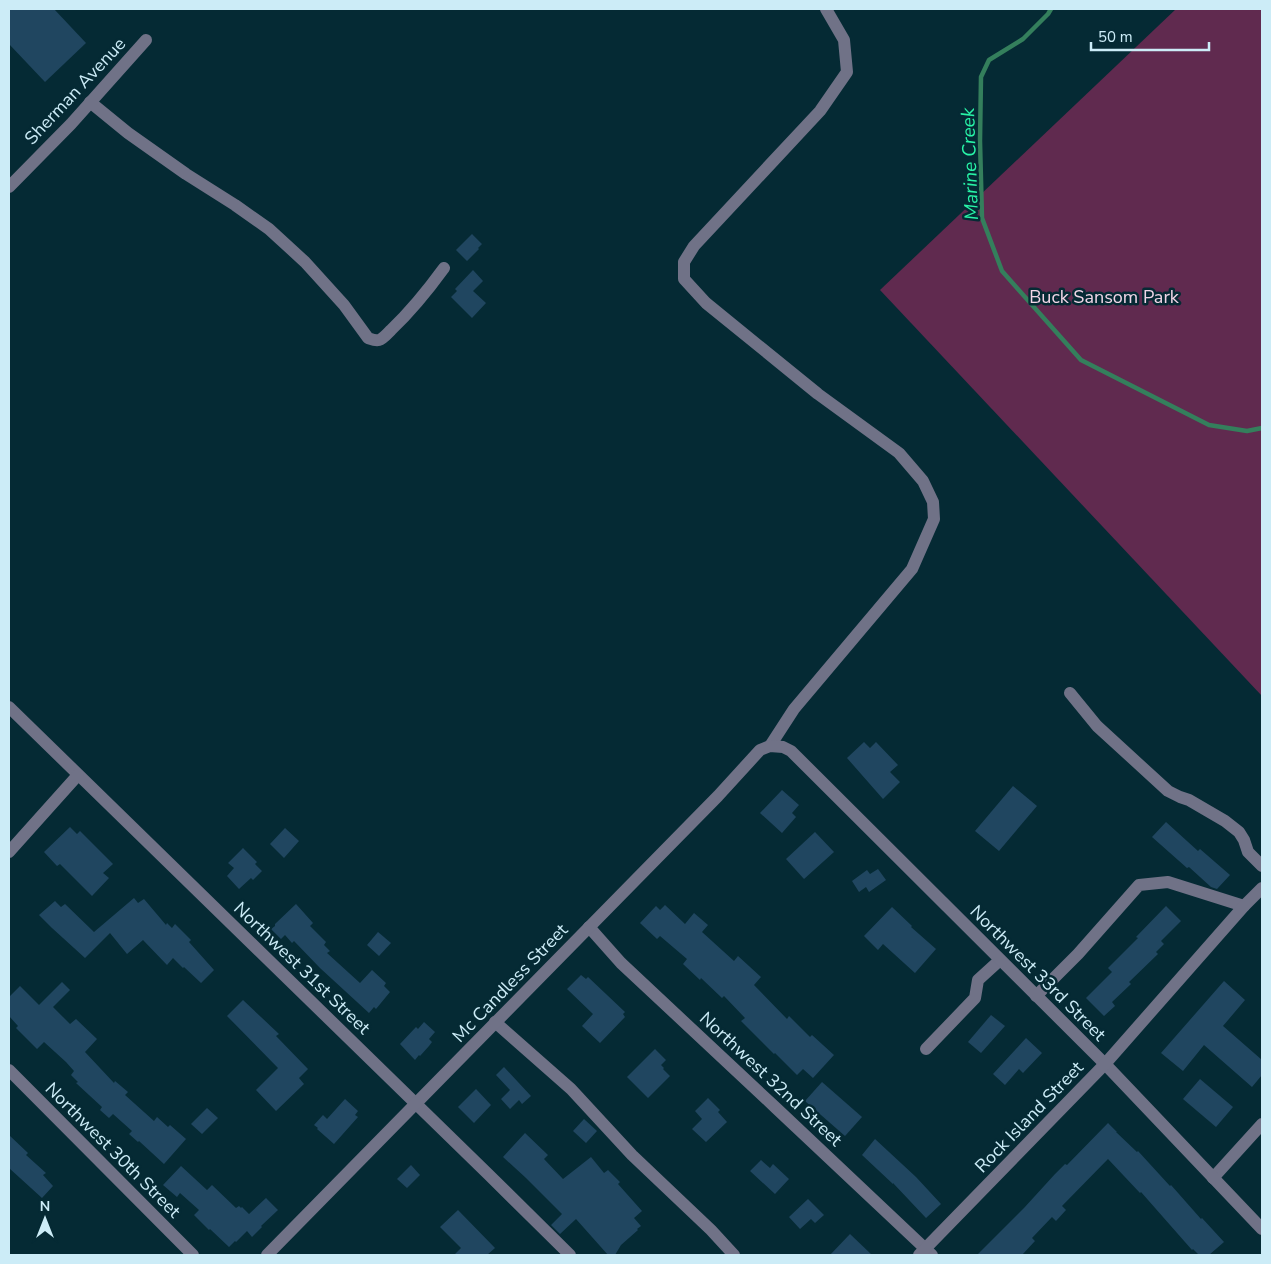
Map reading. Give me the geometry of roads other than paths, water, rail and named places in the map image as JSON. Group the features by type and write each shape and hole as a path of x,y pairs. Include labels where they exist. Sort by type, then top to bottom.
{"street":[{"path":"776,747 794,709 912,568 934,519 933,502 923,481 899,452 818,394 706,303 684,279 684,262 694,246 820,111 847,72 844,40 826,9"},
{"name":"Sherman Avenue","path":"9,187 146,40"},
{"path":"90,102 128,133 269,229 305,262 344,305 368,338 379,340 385,336 424,295 444,268"},
{"path":"1070,693 1097,726 1168,790 1190,800 1225,821 1238,832 1244,840 1248,852 1262,866"},
{"name":"Northwest 31st Street","path":"9,706 570,1255"},
{"name":"Mc Candless Street","path":"267,1255 718,796 760,750 776,747"},
{"name":"Northwest 33rd Street","path":"776,747 791,751 1105,1064 1262,1229"},
{"path":"9,852 78,775"},
{"path":"1036,996 1078,954 1139,885 1168,882 1244,906"},
{"name":"Rock Island Street","path":"925,1253 1105,1064 1262,888"},
{"name":"Northwest 32nd Street","path":"589,927 621,963 776,1108 925,1253"},
{"path":"926,1049 975,998 978,980 1000,960"},
{"path":"495,1022 571,1089 632,1155 711,1230 734,1255"},
{"name":"Northwest 30th Street","path":"9,1070 193,1255"},
{"path":"1213,1178 1262,1124"}],"waterway":[{"name":"Marine Creek","path":"1051,9 1023,39 989,60 981,77 982,218 1002,271 1081,360 1209,425 1247,431 1262,428"}],"park label":[{"name":"Buck Sansom Park","path":"1104,297"}]}
